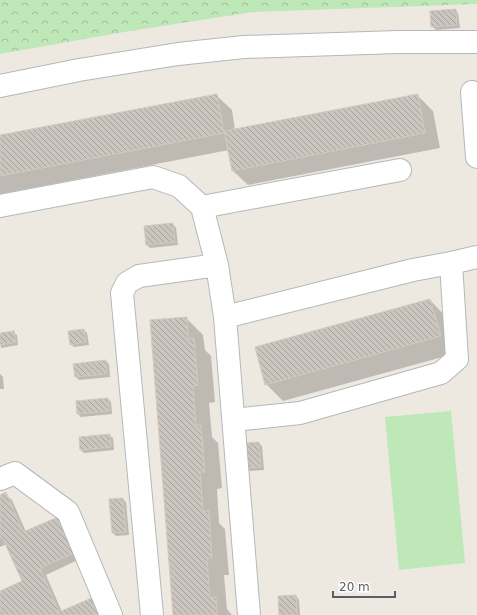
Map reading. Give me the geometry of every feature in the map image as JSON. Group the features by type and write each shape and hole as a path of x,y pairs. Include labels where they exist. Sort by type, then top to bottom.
{"lane":[{"path":"0,86 79,70 178,54 244,47 398,42 477,42"},
{"path":"472,92 477,157"},
{"path":"202,207 400,170"},
{"path":"0,206 152,177 179,186 202,207 217,265 225,317 249,615"},
{"path":"225,317 413,270 477,257"},
{"path":"234,420 300,413 441,374 457,359 451,263"},
{"path":"152,615 122,293 127,283 139,276 217,265"},
{"path":"0,479 15,473 68,512 111,615"}],"green space":[{"path":"0,0 477,0 477,4 253,12 124,32 0,54"},
{"path":"451,411 465,563 399,570 385,417"}],"building":[{"path":"456,9 457,25 431,27 430,11"},
{"path":"217,94 224,133 0,176 0,135"},
{"path":"418,94 425,133 232,171 224,131"},
{"path":"173,223 175,242 146,245 144,226"},
{"path":"430,299 441,336 265,385 255,347"},
{"path":"187,317 188,339 194,338 198,385 193,386 196,425 201,425 205,472 200,472 203,511 209,511 212,558 207,559 210,598 216,597 217,615 173,615 150,320"},
{"path":"84,329 86,342 70,345 68,331"},
{"path":"14,331 16,342 0,345 0,333"},
{"path":"106,360 107,374 75,377 73,364"},
{"path":"108,398 109,411 77,414 76,401"},
{"path":"110,434 111,447 80,450 79,437"},
{"path":"259,442 261,467 246,468 244,443"},
{"path":"6,492 23,532 58,517 74,553 40,568 59,612 94,597 102,615 0,615 0,591 22,581 2,537 0,538 0,495"},
{"path":"123,498 126,532 112,533 109,499"},
{"path":"296,595 297,615 279,615 278,596"}]}
